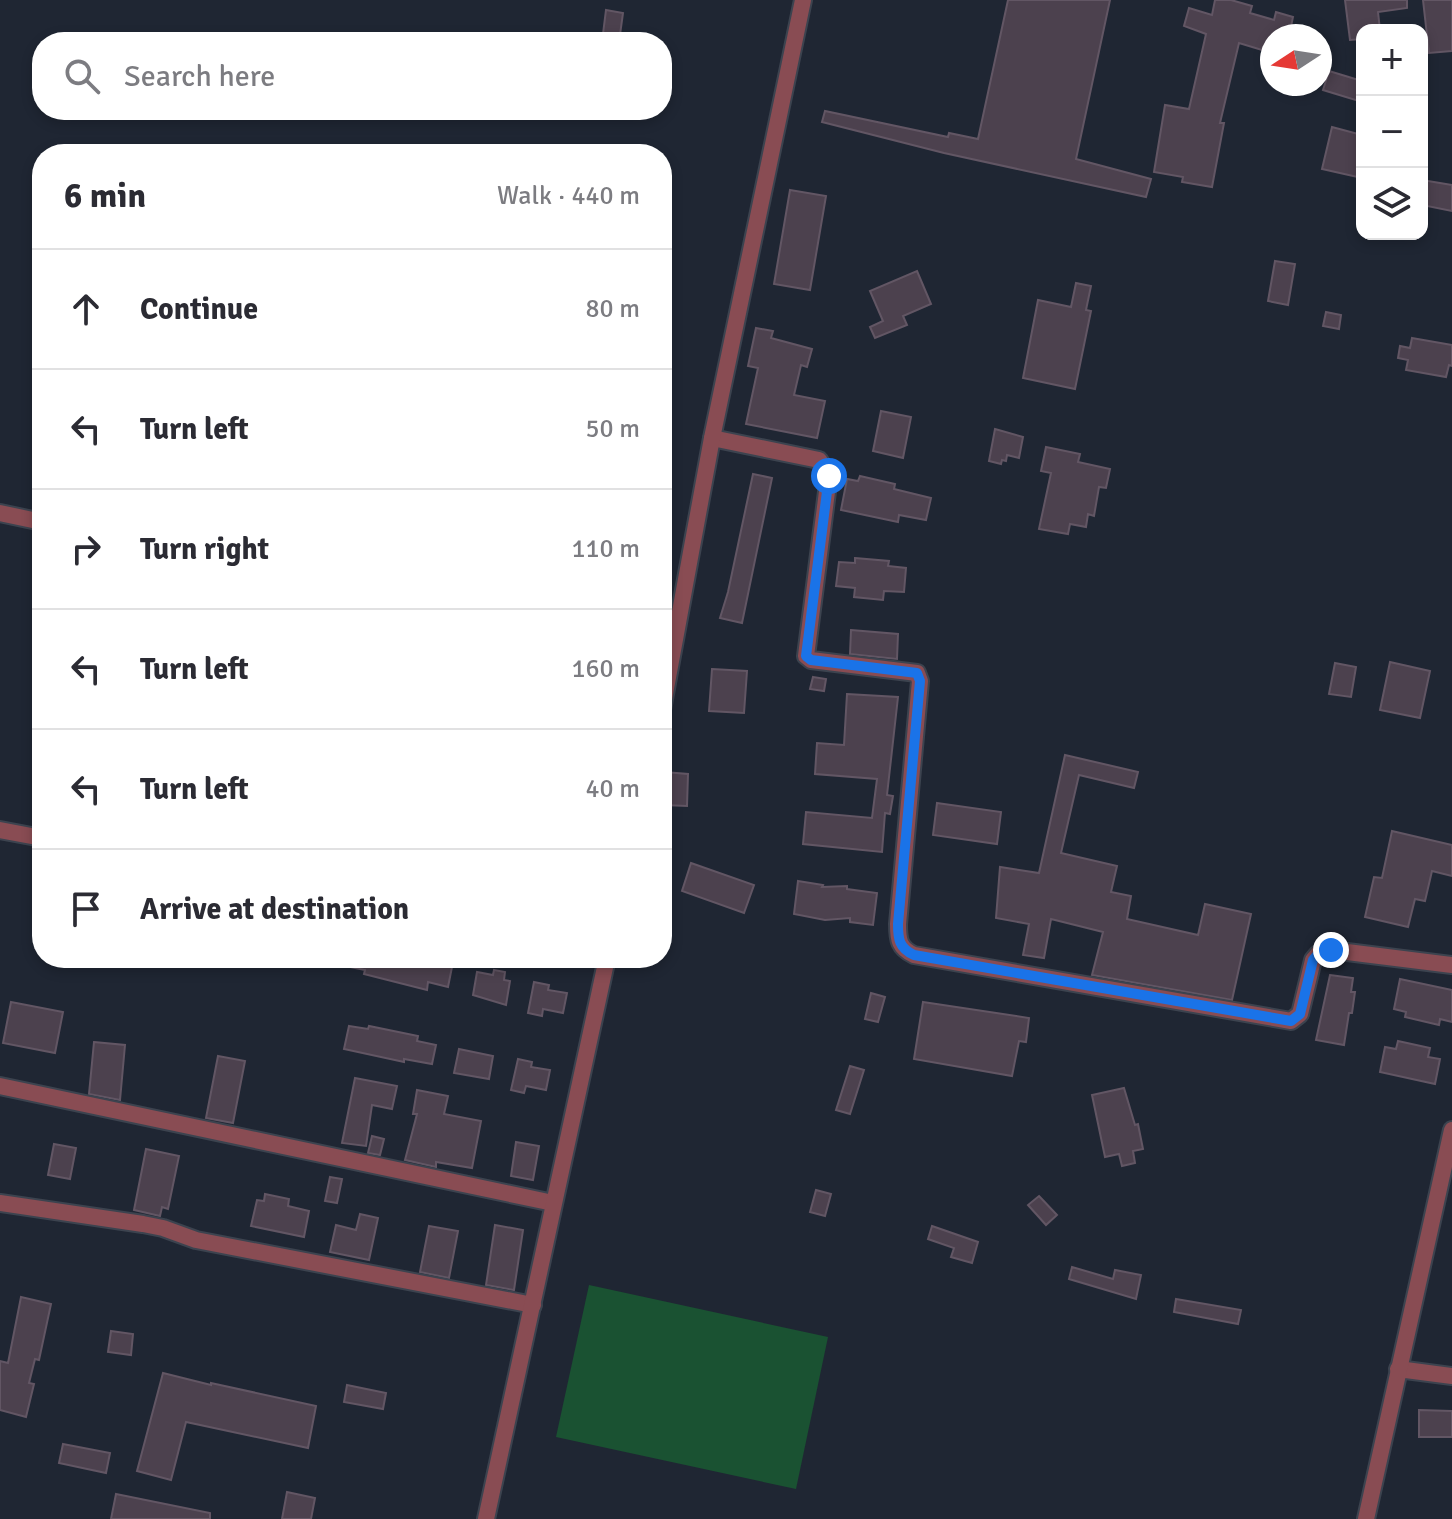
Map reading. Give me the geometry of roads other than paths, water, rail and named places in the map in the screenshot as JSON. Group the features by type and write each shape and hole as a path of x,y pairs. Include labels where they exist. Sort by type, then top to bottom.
{"street":[{"path":"672,636 803,0"},
{"path":"712,438 819,460 826,468 829,476 806,656 811,660 917,673 920,689 898,924 898,940 905,951 1291,1021 1300,1014 1313,960 1318,954 1331,950 1452,965"},
{"path":"0,513 32,520"},
{"path":"0,830 32,836"},
{"path":"486,1519 605,968"},
{"path":"0,1086 553,1203"},
{"path":"1366,1519 1452,1130"},
{"path":"0,1203 153,1226 196,1240 533,1305"},
{"path":"1398,1369 1452,1376"}]}
